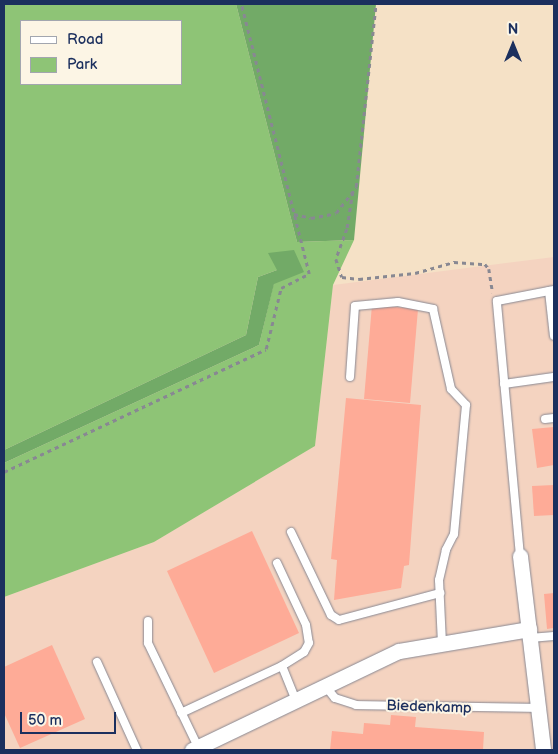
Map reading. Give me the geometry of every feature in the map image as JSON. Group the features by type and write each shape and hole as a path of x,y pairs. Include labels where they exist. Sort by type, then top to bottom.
{"street":[{"path":"520,556 543,750"},
{"path":"195,749 399,651 442,643 529,633"}],"lane":[{"path":"520,556 497,301 551,291 554,336"},
{"path":"350,376 355,306 398,302 433,310 451,389 466,405 454,534 446,550 440,593 442,643"},
{"path":"504,384 554,377"},
{"path":"545,419 554,418"},
{"path":"292,532 331,615 339,620 440,593"},
{"path":"181,713 282,666 304,652 310,643 306,625 277,563"},
{"path":"148,621 148,643 181,713 195,749"},
{"path":"529,633 554,636"},
{"path":"97,662 137,750"},
{"path":"282,666 296,701"},
{"name":"Biedenkamp","path":"326,686 335,698 356,705 538,708"}],"path":[{"path":"4,472 266,350 281,288 309,274 242,4"},
{"path":"294,214 311,218 336,213 356,187 376,4"},
{"path":"352,192 347,229 336,259 342,278 359,279 415,273 454,262 485,264 489,269 497,301"}],"shaded area":[{"path":"554,257 554,750 4,750 4,597 154,542 315,446 333,285"}],"green space":[{"path":"4,4 236,4 297,242 354,240 333,285 315,446 154,542 4,597 4,463 259,345 277,270 258,277 246,335 4,450"},
{"path":"236,4 376,4 354,240 297,242"},
{"path":"294,250 304,272 274,284 259,345 4,463 4,450 246,335 258,277 277,270 268,253"}],"building":[{"path":"372,305 418,309 410,403 364,399"},
{"path":"346,398 421,405 409,565 404,566 401,588 334,600 337,560 331,559"},
{"path":"554,427 554,465 537,468 532,429"},
{"path":"554,485 554,515 534,516 532,486"},
{"path":"252,531 299,633 214,673 167,571"},
{"path":"554,593 554,628 547,629 544,594"},
{"path":"52,645 85,719 20,748 4,713 4,667"},
{"path":"391,715 416,717 415,727 484,732 483,750 330,750 332,731 363,734 364,723 390,725"}]}
